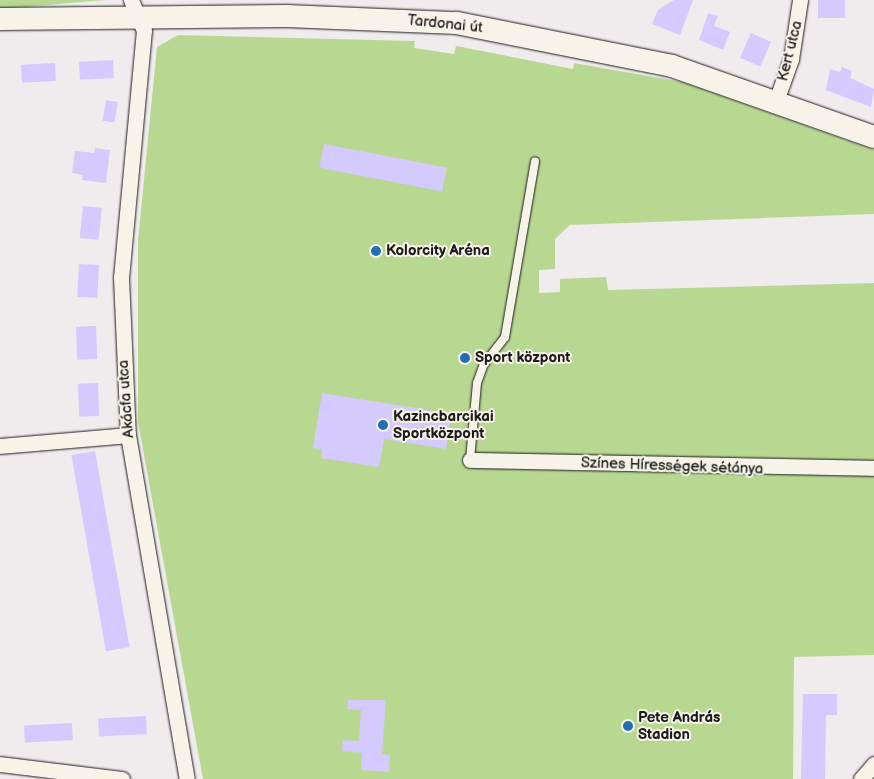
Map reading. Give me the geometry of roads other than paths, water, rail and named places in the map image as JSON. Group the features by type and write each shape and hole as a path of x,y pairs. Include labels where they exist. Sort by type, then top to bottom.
{"street":[{"name":"Kert utca","path":"776,101 791,59 800,0"},
{"name":"Tardonai út","path":"0,19 135,8 456,23 672,66 874,137"},
{"name":"Akácfa utca","path":"135,8 143,43 121,277 128,435 187,779"},
{"path":"0,446 128,435"},
{"name":"Színes Hírességek sétánya","path":"470,460 874,468"},
{"path":"0,764 122,779"},
{"path":"861,779 874,764"}],"lane":[{"path":"470,460 477,383 484,364 505,337 535,162"}],"place":[{"name":"Kolorcity Aréna","path":"376,251"},
{"name":"Sport központ","path":"465,358"},
{"name":"Kazincbarcikai Sportközpont","path":"383,425"},
{"name":"Pete András Stadion","path":"628,726"}]}
